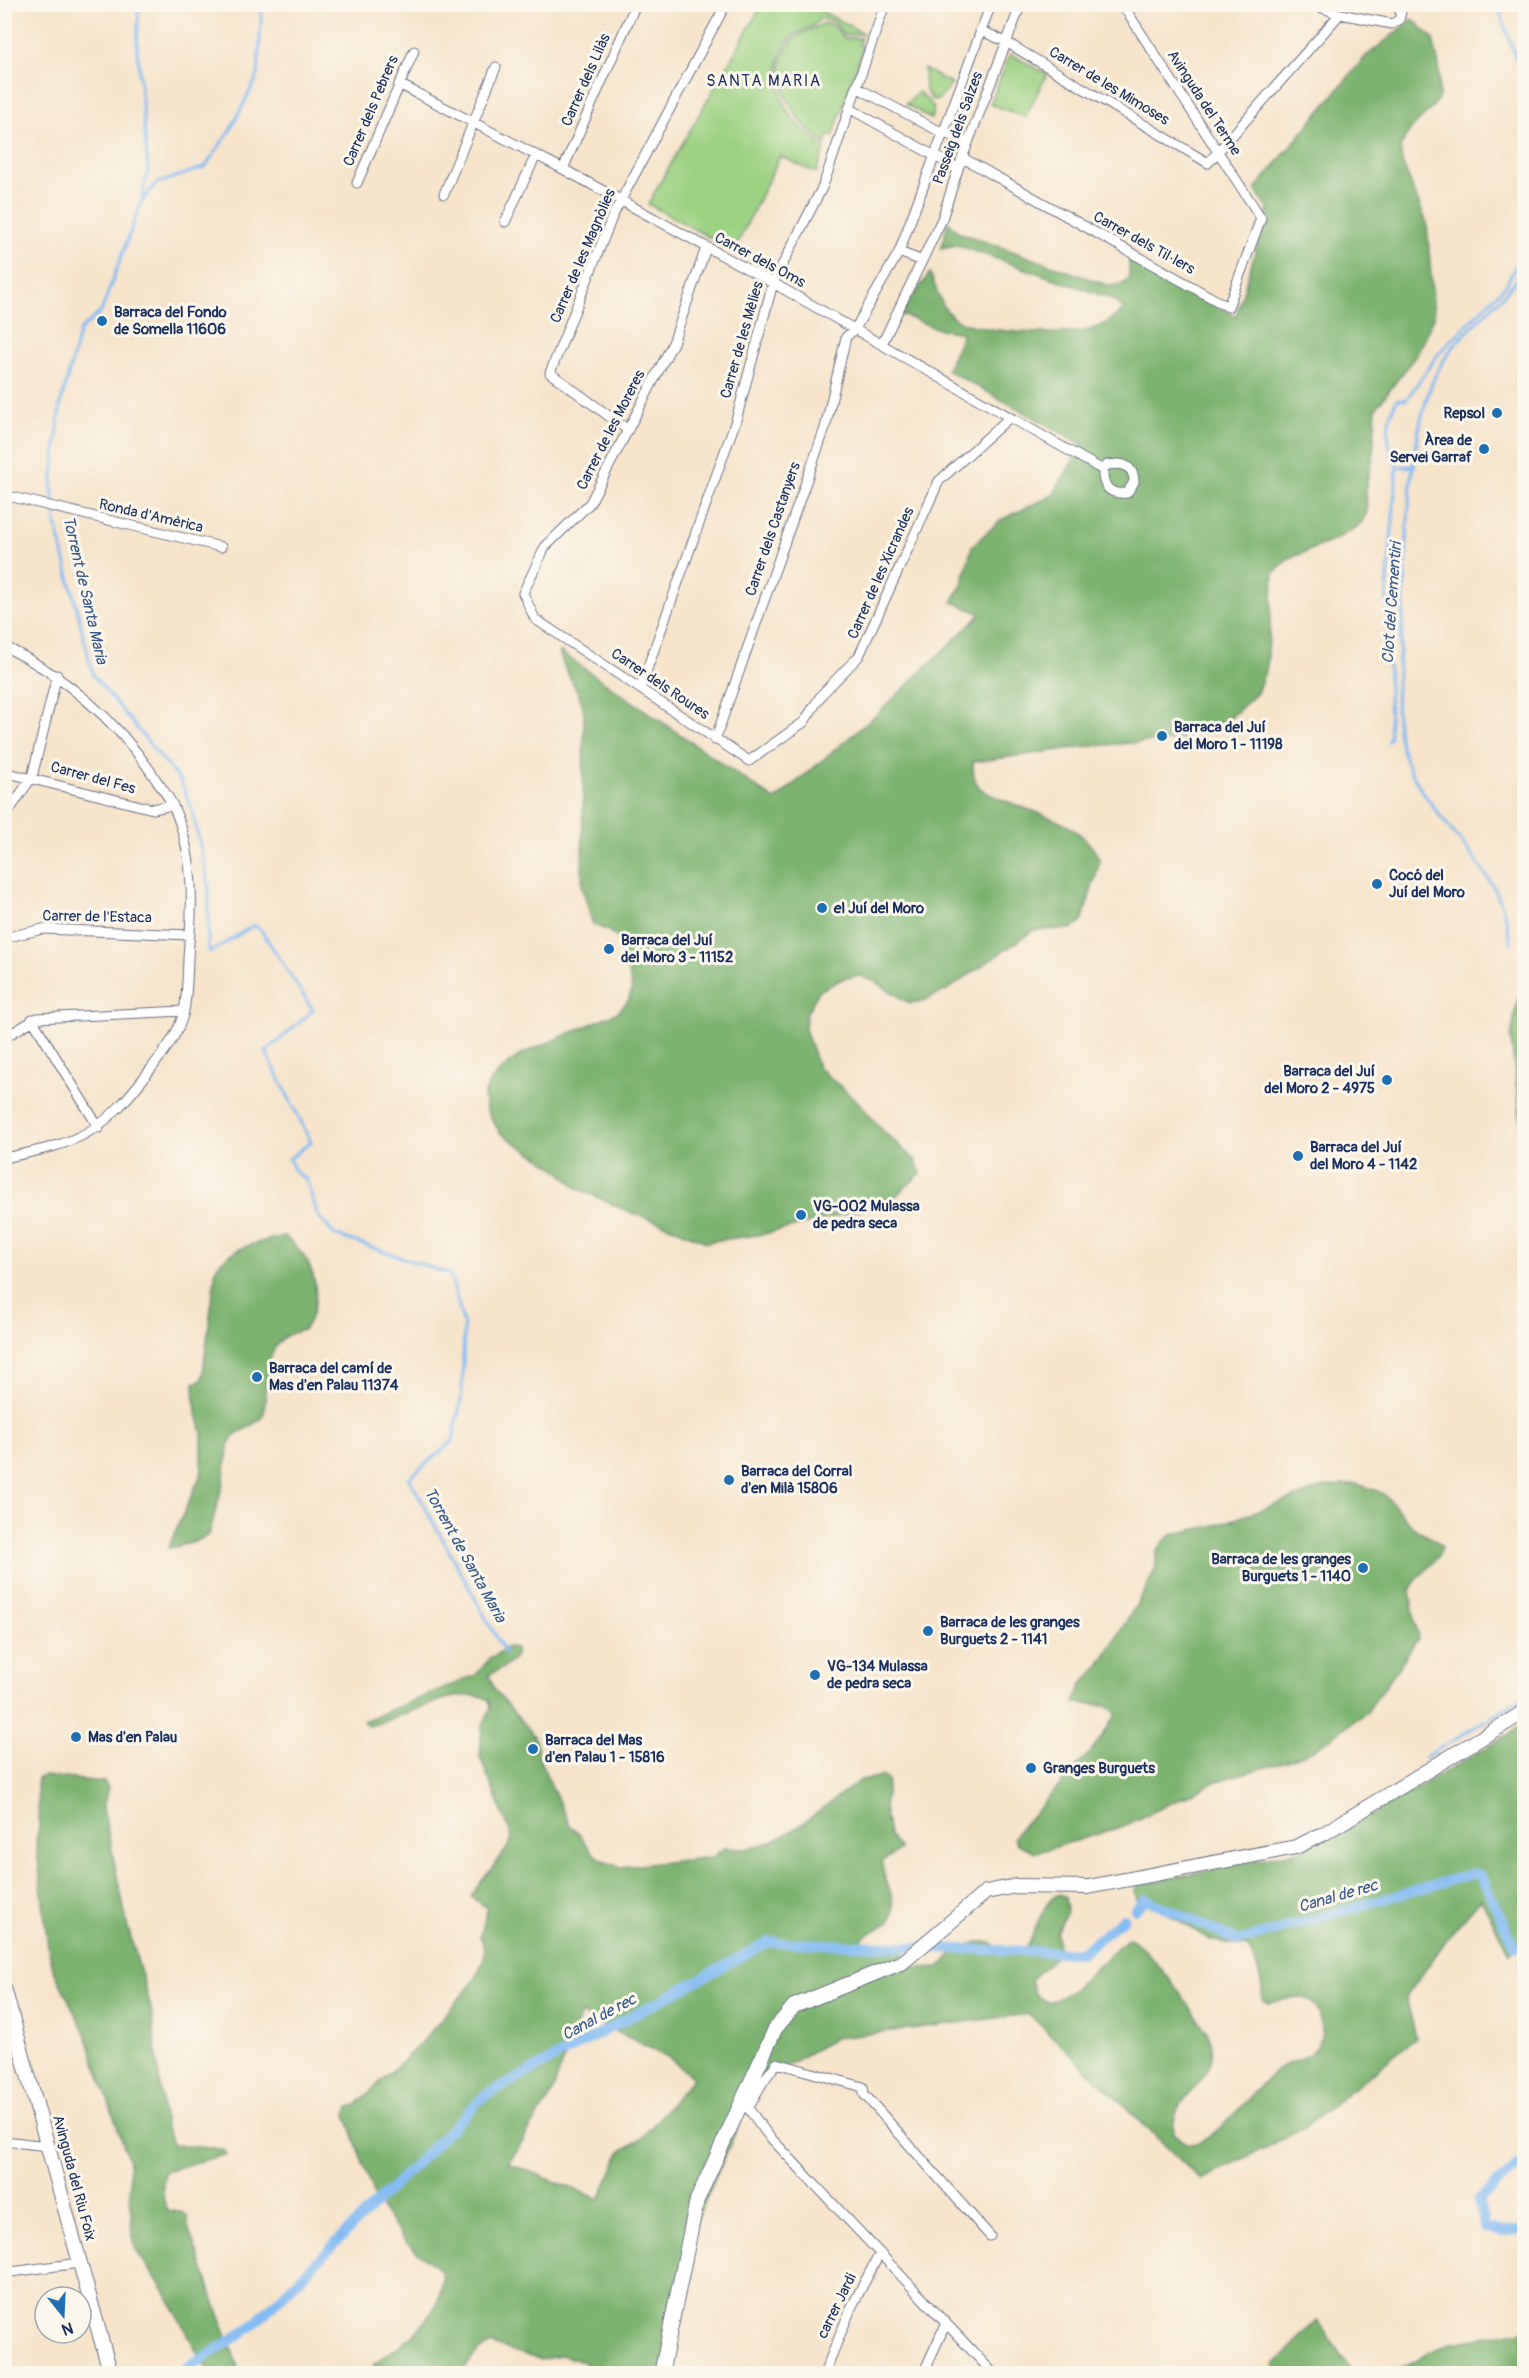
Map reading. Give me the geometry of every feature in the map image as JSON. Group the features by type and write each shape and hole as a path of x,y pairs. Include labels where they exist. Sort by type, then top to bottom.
{"street":[{"name":"Carrer dels Lilàs","path":"562,169 636,4"},
{"name":"Carrer de les Magnòlies","path":"628,430 550,373 613,215 726,4"},
{"name":"Carrer de les Mèlies","path":"640,689 736,420 773,283 823,186 885,4"},
{"name":"Passeig dels Salzes","path":"855,329 899,252 991,4"},
{"name":"Passeig dels Salzes","path":"882,344 942,219 958,169 1021,4"},
{"name":"Avinguda del Terme","path":"1122,4 1261,218"},
{"path":"1311,4 1340,14 1392,24 1400,20 1401,12 1395,4"},
{"path":"1217,150 1340,14"},
{"name":"Carrer de les Mimoses","path":"980,30 1006,42 1208,163 1217,150"},
{"name":"Carrer dels Pebrers","path":"357,183 414,51"},
{"path":"444,194 496,67"},
{"name":"Carrer dels Oms","path":"399,84 622,200 1103,470"},
{"path":"856,87 944,134 968,143"},
{"path":"849,108 958,169"},
{"path":"505,222 536,155"},
{"name":"Carrer dels Til·lers","path":"963,158 1227,307 1261,218"},
{"name":"Carrer de les Moreres","path":"556,631 535,619 523,593 545,547 590,503 673,343 706,248"},
{"path":"899,252 920,261"},
{"name":"Carrer dels Castanyers","path":"715,740 825,428 846,337 855,329"},
{"name":"Carrer de les Xicrandes","path":"749,761 804,722 822,694 860,656 939,482 1009,418"},
{"name":"Ronda d'Amèrica","path":"4,495 220,547"},
{"name":"Carrer dels Roures","path":"556,631 749,761"},
{"path":"4,646 57,675 122,732 173,805 187,848 192,879 193,910 184,1011 176,1035 121,1108 99,1128 56,1146 4,1158"},
{"path":"4,818 32,777 57,675"},
{"name":"Carrer del Fes","path":"4,772 32,777 153,809 173,805"},
{"name":"Carrer de l'Estaca","path":"4,938 43,929 190,935"},
{"path":"4,1038 32,1019 184,1011"},
{"path":"32,1019 99,1128"},
{"path":"661,2373 697,2200 744,2106 775,2029 794,2006 903,1962 986,1892 1016,1886 1088,1887 1296,1846 1323,1834 1524,1712"},
{"name":"Avinguda del Riu Foix","path":"4,1988 10,2028 48,2146 109,2368 114,2373"},
{"path":"744,2106 777,2063 863,2087 864,2094 990,2236"},
{"path":"744,2106 994,2373"},
{"path":"4,2141 48,2146"},
{"name":"carrer Jardi","path":"824,2373 852,2306 880,2253"},
{"path":"4,2273 79,2264"},
{"path":"922,2373 946,2323"}],"green space":[{"path":"762,5 811,5 864,34 844,35 834,22 820,18 814,25 791,38 785,46 778,77 782,98 791,116 825,148 816,173 780,156 734,251 648,204"},
{"path":"1413,19 1433,39 1439,66 1439,97 1431,109 1410,130 1400,147 1402,162 1427,224 1434,317 1417,354 1376,408 1373,457 1366,486 1367,512 1360,525 1337,539 1288,559 1274,573 1267,665 1257,693 1227,721 1175,740 1088,746 973,762 973,773 982,790 1058,821 1082,836 1092,847 1100,861 1082,921 1071,929 1034,930 947,990 923,1001 909,1003 874,981 859,976 844,978 819,991 806,1015 805,1029 818,1067 858,1102 884,1132 915,1160 921,1173 889,1202 875,1207 764,1234 706,1242 627,1211 577,1188 557,1169 500,1133 486,1109 484,1096 489,1083 498,1073 520,1055 618,1012 628,1001 632,989 618,938 607,930 593,925 582,886 584,713 580,697 561,660 559,651 775,800 875,716 981,614 952,602 962,585 972,546 1001,520 1053,495 1082,444 947,370 963,333 938,329 900,314 930,273 949,314 964,323 980,327 1020,332 1077,332 1099,326 1124,309 1112,299 957,245 941,248 948,221 958,232 1110,286 1123,284 1129,277 1129,260 1236,316 1268,209 1255,189 1365,57"},
{"path":"823,23 833,25 844,38 861,38 859,44 863,47 833,137 829,135 826,144 814,135 794,112 786,98 781,69 784,54 792,41"},
{"path":"1010,54 1047,74 1025,117 990,104"},
{"path":"924,69 952,84 938,100 932,100 925,90"},
{"path":"919,92 934,107 931,119 906,104"},
{"path":"1518,997 1524,1044 1524,1154 1511,1037"},
{"path":"284,1236 303,1255 314,1278 315,1303 311,1316 305,1329 283,1338 272,1353 267,1373 264,1413 261,1419 233,1437 229,1443 223,1483 209,1535 192,1543 168,1548 202,1472 202,1433 195,1405 194,1383 202,1380 216,1268 237,1250"},
{"path":"1355,1484 1384,1495 1415,1528 1442,1548 1410,1591 1418,1639 1367,1712 1313,1750 1291,1760 1217,1781 1124,1826 1042,1851 1035,1852 1017,1844 1014,1838 1017,1832 1094,1748 1117,1714 1107,1705 1074,1703 1082,1684 1098,1667 1145,1591 1156,1567 1156,1553 1164,1541 1173,1534 1221,1524 1324,1487"},
{"path":"508,1647 516,1648 511,1662 489,1675 494,1689 534,1736 541,1763 570,1826 593,1853 606,1862 620,1867 713,1857 724,1848 745,1849 774,1841 798,1827 861,1780 882,1776 888,1780 884,1807 889,1835 900,1849 883,1861 884,1875 893,1904 890,1922 863,1937 859,1943 863,1948 899,1946 914,1968 939,1967 958,1948 978,1942 991,1942 1006,1953 1017,1955 1025,1949 1049,1902 1059,1894 1065,1897 1067,1911 1057,1933 1058,1954 1031,1980 1035,1994 1047,2002 1068,1993 1129,1938 1137,1943 1186,2000 1211,2043 1212,2055 1209,2067 1177,2111 1174,2121 1174,2133 1187,2144 1204,2140 1215,2132 1274,2073 1283,2066 1311,2053 1321,2038 1322,2023 1317,2009 1307,1999 1292,1997 1269,2003 1262,2000 1259,1972 1247,1947 1210,1940 1164,1911 1137,1899 1135,1892 1138,1885 1298,1851 1367,1818 1524,1725 1524,1938 1509,1953 1481,1899 1452,1932 1406,1997 1416,2038 1304,2128 1201,2180 1029,2014 836,2038 758,2081 687,2242 669,2373 588,2373 586,2363 563,2355 541,2360 492,2344 479,2350 461,2373 384,2373 373,2365 413,2336 437,2305 443,2279 441,2271 406,2242 375,2199 346,2114 349,2107 356,2105 421,2043 475,1980 484,1958 485,1950 480,1937 488,1908 471,1897 506,1850 512,1837 480,1757 482,1727 491,1707 489,1700 464,1695 434,1703 377,1724 368,1726 363,1721 476,1675 490,1658","holes":["581,2014 668,2057 693,2078 641,2139 621,2151 599,2199 508,2163 550,2098"]},
{"path":"44,1776 104,1782 108,1787 103,1808 128,1928 151,2008 165,2126 173,2145 222,2149 227,2154 165,2171 164,2202 168,2211 181,2212 187,2216 188,2227 240,2373 208,2373 164,2290 137,2252 132,2238 129,2161 86,2035 53,1969 48,1947 36,1841 39,1827 37,1785 38,1778"},
{"path":"1317,2320 1353,2373 1276,2373 1274,2366"},
{"path":"1524,2330 1524,2373 1388,2373 1453,2342"}],"waterway":[{"name":"Torrent de Santa Maria","path":"139,4 137,47 148,170 141,203 101,312 80,330 60,406 52,487 56,524 93,675 181,782 192,810 209,886 208,948 211,952 254,925 261,930 313,1010 266,1052 311,1142 289,1159 296,1173 306,1179 318,1216 335,1235 450,1274 464,1326 462,1394 453,1441 409,1478 505,1653"},
{"name":"Torrent de Santa Maria","path":"142,202 155,184 205,167 231,129 258,75 262,4"},
{"name":"Clot del Cementiri","path":"1497,4 1519,67 1524,72"},
{"path":"1388,741 1390,736 1387,592 1397,467 1389,442 1390,415 1398,399 1406,400 1439,353 1506,285 1524,250"},
{"name":"Clot del Cementiri","path":"1511,943 1504,912 1495,890 1481,868 1435,809 1406,761 1396,708 1410,491 1414,458 1427,397 1446,357 1467,331 1504,295 1524,268"},
{"path":"1397,467 1415,466"},
{"path":"1424,1758 1524,1697"},
{"name":"Canal de rec","path":"1135,1909 1146,1899 1238,1941 1475,1873 1481,1876 1515,1947"},
{"name":"Canal de rec","path":"178,2374 250,2328 483,2097 768,1942 1081,1953 1124,1918"},
{"name":"Canal de rec","path":"1523,1963 1524,1967"},
{"name":"Canal de rec","path":"1524,2161 1478,2200 1485,2228 1503,2232 1524,2230"}],"place":[{"name":"Barraca del Fondo de Somella 11606","path":"102,321"},
{"name":"Repsol","path":"1497,413"},
{"name":"Àrea de Servei Garraf","path":"1484,449"},
{"name":"Barraca del Juí del Moro 1 - 11198","path":"1162,736"},
{"name":"Cocó del Juí del Moro","path":"1377,884"},
{"name":"el Juí del Moro","path":"822,908"},
{"name":"Barraca del Juí del Moro 3 - 11152","path":"609,949"},
{"name":"Barraca del Juí del Moro 2 - 4975","path":"1387,1080"},
{"name":"Barraca del Juí del Moro 4 - 1142","path":"1298,1156"},
{"name":"VG-002 Mulassa de pedra seca","path":"801,1215"},
{"name":"Barraca del camí de Mas d'en Palau 11374","path":"257,1377"},
{"name":"Barraca del Corral d'en Milà 15806","path":"729,1480"},
{"name":"Barraca de les granges Burguets 1 - 1140","path":"1363,1568"},
{"name":"Barraca de les granges Burguets 2 - 1141","path":"928,1631"},
{"name":"VG-134 Mulassa de pedra seca","path":"815,1675"},
{"name":"Mas d'en Palau","path":"76,1737"},
{"name":"Barraca del Mas d'en Palau 1 - 15816","path":"533,1749"},
{"name":"Granges Burguets","path":"1031,1768"}],"district":[{"name":"SANTA MARIA","path":"764,81"}]}
